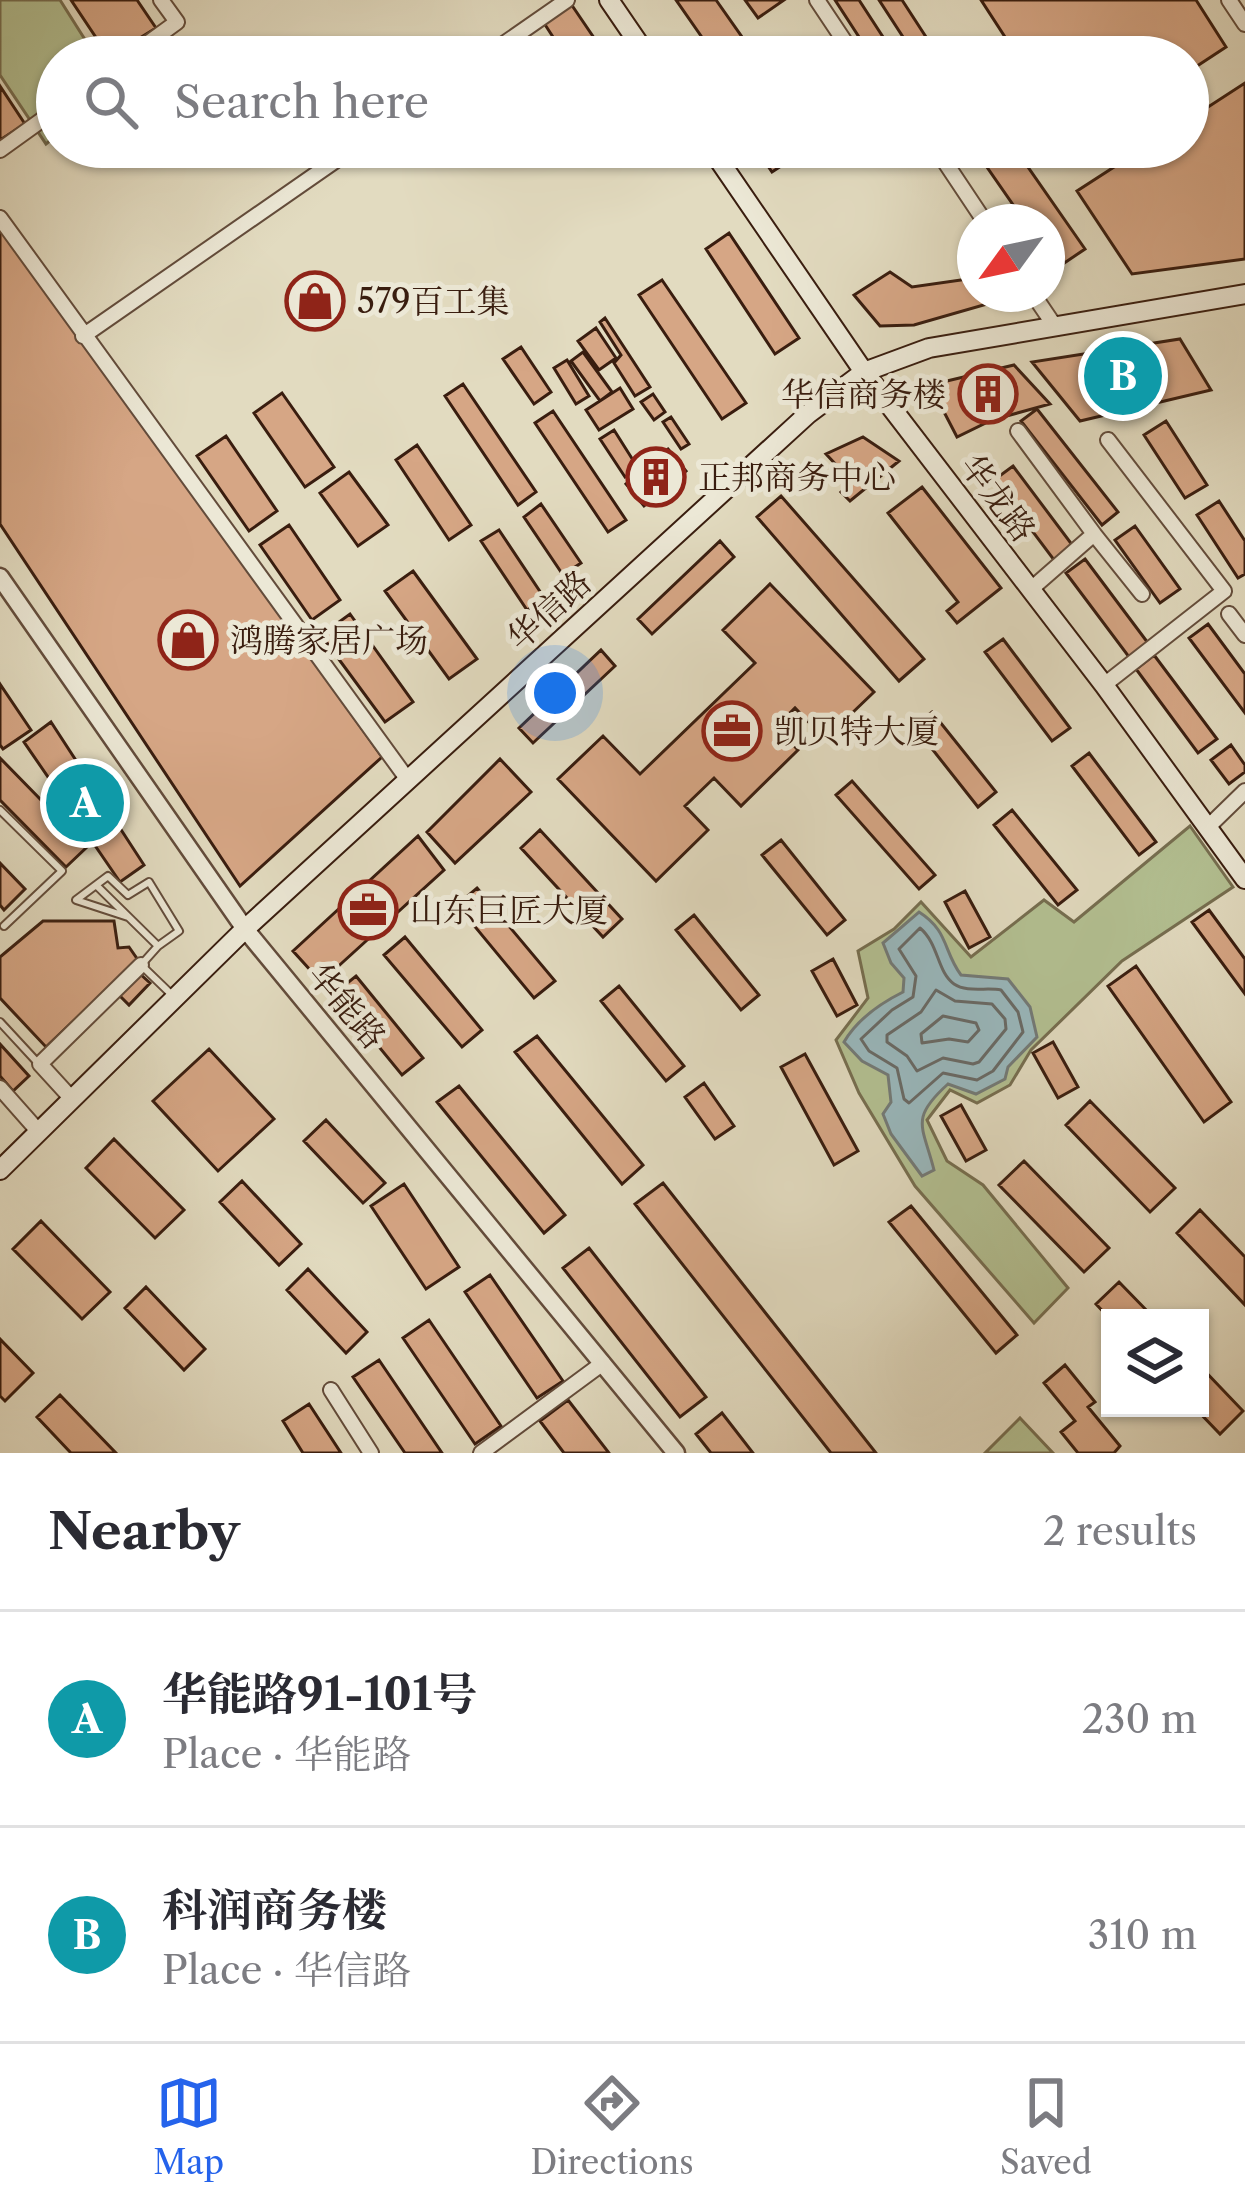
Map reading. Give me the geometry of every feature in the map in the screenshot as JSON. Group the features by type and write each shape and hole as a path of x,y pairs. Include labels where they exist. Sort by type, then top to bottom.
{"main road":[{"path":"609,0 634,36"},
{"name":"华龙路","path":"724,168 864,372 1245,879"},
{"name":"华信路","path":"0,1170 245,929 808,414 864,372 929,348 1245,294"}],"street":[{"path":"158,36 177,22 161,0"},
{"path":"515,36 567,0"},
{"path":"817,0 841,36"},
{"path":"1228,0 1245,24"},
{"path":"0,150 36,124"},
{"path":"82,336 325,168"},
{"path":"949,168 973,204"},
{"path":"0,218 408,780"},
{"path":"1045,312 1056,328"},
{"path":"1018,431 1142,594"},
{"path":"1104,686 1224,592 1108,440"},
{"path":"1030,590 1094,534"},
{"name":"华能路","path":"0,577 245,929 676,1453"},
{"path":"1229,614 1245,635"},
{"path":"1207,828 1245,791"},
{"path":"72,1099 40,1064 141,965"},
{"path":"0,1088 39,1132"},
{"path":"482,1453 603,1363"},
{"path":"331,1390 371,1453"}],"lane":[{"path":"0,810 62,871 1,926"},
{"path":"128,917 76,900 108,876 128,895 149,882 179,931 141,965 175,998"},
{"path":"96,885 158,946"},
{"path":"0,1022 40,1064"}],"green space":[{"path":"0,0 60,0 83,36 36,36 36,129 0,75"},
{"path":"1190,826 1233,887 1122,961 1031,1050 1010,1085 977,1103 950,1090 927,1120 947,1161 983,1185 1068,1288 1034,1323 915,1186 859,1093 836,1040 868,998 858,951 894,929 921,902 971,957 1044,900 1074,922"},
{"path":"1020,1418 1053,1453 985,1453"}],"water":[{"path":"919,912 941,934 961,975 1008,979 1030,1007 1037,1037 1008,1067 1005,1079 976,1094 948,1084 936,1096 922,1124 934,1170 922,1176 891,1134 883,1114 891,1102 888,1075 862,1061 844,1042 870,1012 903,992 904,978 883,943"}],"building":[{"path":"71,0 137,0 156,28 143,36 95,36"},
{"path":"676,0 716,0 741,36 701,36"},
{"path":"745,0 784,0 758,18"},
{"path":"835,0 859,0 882,36 858,36"},
{"path":"879,0 902,0 925,36 902,36"},
{"path":"981,0 1196,0 1226,47 1209,58 1209,36 1004,36"},
{"path":"569,1 593,36 552,36 542,20"},
{"path":"1245,83 1245,259 1132,274 1077,191 1113,168 1209,168 1209,106"},
{"path":"0,86 25,124 0,140"},
{"path":"988,168 1029,168 1054,204 1013,204"},
{"path":"1065,220 1085,249 1065,263"},
{"name":"鸿腾家居广场","path":"3,224 382,757 240,886 0,524"},
{"path":"729,233 799,338 775,354 706,249"},
{"path":"890,272 912,287 957,281 959,312 914,325 880,326 854,295"},
{"path":"662,280 746,403 722,419 639,295"},
{"path":"605,318 650,387 635,396 614,363 621,355 600,322"},
{"path":"596,328 616,358 599,370 578,341"},
{"path":"1180,339 1211,390 1080,421 1032,362"},
{"path":"521,347 551,392 534,404 503,359"},
{"path":"583,352 612,392 600,401 571,361"},
{"path":"567,360 589,396 576,404 554,368"},
{"name":"华信商务楼","path":"1014,365 1050,404 992,420 957,437 930,385"},
{"path":"463,384 536,492 518,505 445,396"},
{"path":"620,388 633,409 599,430 586,410"},
{"path":"282,393 334,467 305,487 254,413"},
{"path":"653,394 665,412 654,420 641,402"},
{"path":"1037,409 1118,512 1102,525 1021,421"},
{"path":"553,411 626,520 608,532 535,423"},
{"path":"671,417 689,444 681,449 663,422"},
{"path":"1166,421 1207,485 1185,498 1144,435"},
{"path":"614,430 638,468 625,477 600,439"},
{"path":"226,436 277,511 249,531 197,456"},
{"path":"863,437 899,461 850,501 841,492 852,482 826,454"},
{"path":"417,445 471,525 449,540 396,460"},
{"name":"正邦商务中心","path":"668,449 686,471 644,506 626,484"},
{"path":"1013,466 1076,550 1057,564 994,480"},
{"path":"349,472 388,525 358,546 320,493"},
{"path":"922,487 1001,588 957,623 947,611 958,602 888,513"},
{"path":"781,496 924,659 899,681 757,517"},
{"path":"1219,501 1245,541 1245,574 1238,578 1197,515"},
{"path":"541,504 581,563 563,575 524,517"},
{"path":"289,525 340,600 312,620 260,545"},
{"path":"1135,526 1180,589 1160,603 1115,540"},
{"path":"499,530 545,599 527,610 481,541"},
{"path":"720,541 734,557 652,634 638,619"},
{"path":"1085,559 1148,643 1129,657 1066,573"},
{"path":"413,571 477,659 449,679 385,591"},
{"name":"凯贝特大厦","path":"770,584 874,692 825,739 795,708 776,727 798,750 741,806 714,778 685,806 708,830 656,881 558,779 603,736 640,774 755,663 723,630"},
{"path":"350,614 413,702 385,722 321,635"},
{"path":"1208,624 1245,674 1245,713 1189,638"},
{"path":"1003,639 1070,728 1052,741 985,652"},
{"path":"601,650 615,666 533,743 519,728"},
{"path":"1154,655 1217,739 1198,753 1136,669"},
{"path":"0,684 31,730 3,749 0,745"},
{"path":"932,712 996,792 978,807 914,726"},
{"path":"51,722 144,865 120,882 24,742"},
{"path":"1231,745 1245,772 1229,784 1211,760"},
{"path":"1089,753 1156,842 1139,855 1072,766"},
{"path":"0,758 87,847 66,867 0,800"},
{"path":"500,759 531,792 455,863 427,832"},
{"path":"852,781 935,875 919,889 836,795"},
{"path":"1012,810 1077,890 1058,905 994,825"},
{"path":"540,830 622,919 603,937 521,848"},
{"name":"山东巨匠大厦","path":"418,836 444,870 321,982 293,951"},
{"path":"781,840 845,920 827,935 762,855"},
{"path":"0,863 25,889 4,910 0,905"},
{"path":"477,888 555,981 534,998 457,905"},
{"path":"965,891 990,937 969,948 945,902"},
{"path":"1209,910 1245,959 1245,994 1192,922"},
{"path":"694,915 759,995 741,1010 676,930"},
{"path":"43,921 114,921 118,948 129,947 138,960 46,1047 0,998 0,957"},
{"path":"405,937 482,1030 462,1047 384,955"},
{"path":"833,959 857,1005 837,1016 812,971"},
{"path":"1136,966 1231,1102 1204,1122 1108,986"},
{"path":"139,973 150,983 129,1005 118,994"},
{"path":"356,976 423,1058 402,1075 335,993"},
{"path":"619,986 684,1066 666,1081 601,1001"},
{"path":"537,1036 643,1165 622,1184 515,1052"},
{"path":"1053,1042 1078,1087 1058,1098 1033,1053"},
{"path":"0,1044 29,1076 13,1091 0,1076"},
{"path":"209,1049 274,1119 218,1171 153,1101"},
{"path":"805,1054 858,1151 834,1165 781,1067"},
{"path":"704,1083 734,1126 715,1139 685,1097"},
{"path":"459,1086 565,1215 544,1233 437,1102"},
{"path":"1090,1101 1175,1188 1150,1212 1066,1125"},
{"path":"961,1105 986,1150 966,1161 941,1116"},
{"path":"326,1120 385,1183 363,1203 304,1141"},
{"path":"114,1139 184,1210 155,1238 86,1168"},
{"path":"1024,1161 1109,1248 1084,1272 999,1185"},
{"path":"242,1181 301,1244 279,1265 220,1202"},
{"path":"663,1183 876,1453 831,1453 635,1204"},
{"path":"404,1184 459,1267 426,1289 371,1206"},
{"path":"911,1206 1017,1335 996,1353 889,1222"},
{"path":"1200,1210 1245,1257 1245,1305 1177,1233"},
{"path":"41,1221 110,1292 82,1319 13,1249"},
{"path":"589,1248 706,1397 680,1417 563,1268"},
{"path":"308,1269 367,1332 346,1353 287,1290"},
{"path":"490,1275 563,1381 537,1398 465,1292"},
{"path":"1119,1282 1145,1309 1101,1309 1096,1304"},
{"path":"146,1287 205,1349 184,1370 125,1308"},
{"path":"429,1320 501,1426 475,1444 403,1338"},
{"path":"0,1339 33,1373 5,1401 0,1396"},
{"path":"379,1360 442,1453 405,1453 353,1377"},
{"path":"1065,1365 1095,1402 1088,1407 1120,1446 1114,1453 1078,1453 1061,1432 1075,1421 1044,1383"},
{"path":"1209,1375 1243,1411 1220,1434 1204,1417 1209,1417"},
{"path":"60,1395 116,1453 71,1453 37,1417"},
{"path":"568,1400 609,1453 564,1453 540,1421"},
{"path":"309,1404 341,1453 303,1453 283,1421"},
{"path":"722,1413 753,1453 711,1453 696,1434"}],"place":[{"name":"579百工集","path":"315,301"},
{"name":"科润商务楼","path":"1123,376"},
{"name":"华信商务楼","path":"988,394"},
{"name":"正邦商务中心","path":"656,477"},
{"name":"鸿腾家居广场","path":"188,640"},
{"name":"凯贝特大厦","path":"732,731"},
{"name":"华能路91-101号","path":"85,803"},
{"name":"山东巨匠大厦","path":"368,910"}]}
